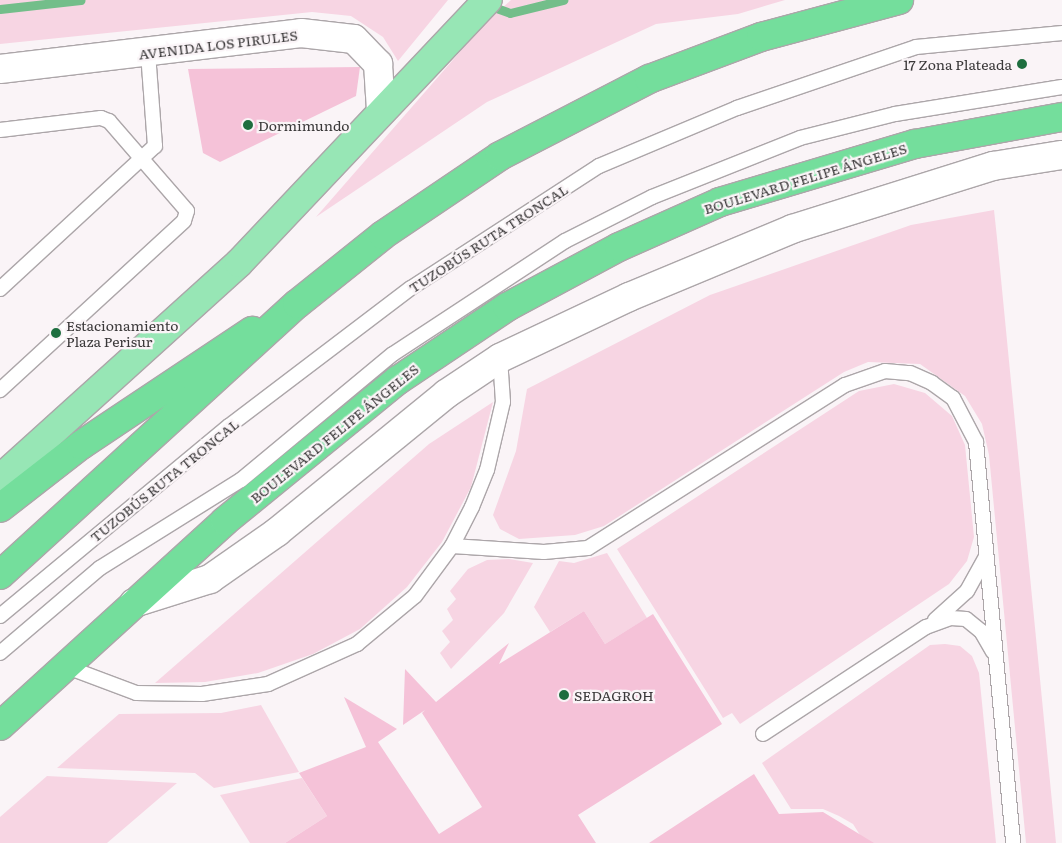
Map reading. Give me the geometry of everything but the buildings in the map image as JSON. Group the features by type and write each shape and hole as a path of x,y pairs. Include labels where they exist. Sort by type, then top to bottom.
{"highway":[{"path":"0,575 198,398 296,304 383,235 500,156 649,79 761,37 899,0"},
{"name":"BOULEVARD FELIPE ÁNGELES","path":"0,726 67,667 134,603 225,521 398,380 507,307 619,247 720,202 915,144 1062,118"},
{"path":"0,508 81,445 215,354 296,304"}],"main road":[{"path":"0,479 239,262 480,8"},
{"name":"AVENIDA LOS PIRULES","path":"0,70 300,33 354,39 378,64 381,111"},
{"path":"134,603 210,579 277,532 446,394 500,358 629,297 792,229 993,166 1062,155"}],"lane":[{"name":"TUZOBÚS RUTA TRONCAL","path":"0,616 229,426 410,288 599,166 737,108 916,47 1062,33"},
{"path":"0,288 143,159 156,140 148,52"},
{"path":"0,653 100,568 242,480 393,354 565,241 652,197 800,138 895,114 1062,87"},
{"path":"0,130 100,118 109,121 185,205 184,221 0,390"},
{"path":"67,667 101,683 148,695 202,694 268,684 328,660 364,639 415,596 452,546 472,507 496,439 505,390 500,358"},
{"path":"452,546 544,552 588,548 845,385 885,371 910,373 953,398 976,442 1013,843"},
{"path":"763,734 926,627 967,591 986,555"},
{"path":"926,627 951,618 966,619 981,631 996,659"}],"shaded area":[{"path":"0,0 448,0 398,61 383,37 351,16 312,12 0,44"},
{"path":"511,0 785,0 738,14 656,24 487,102 316,217 486,22"},
{"path":"994,210 1056,843 1026,843 989,455 982,424 965,396 920,364 868,362 844,372 604,526 575,535 519,539 500,529 493,515 516,451 527,389 710,295 911,225"},
{"path":"894,384 925,393 952,416 965,445 974,537 967,561 949,584 740,724 732,713 723,718 617,549 859,391"},
{"path":"493,402 471,487 442,542 407,587 360,629 313,654 258,673 205,682 155,683 429,444"},
{"path":"607,553 647,618 605,644 584,611 550,632 534,607 559,561 574,563"},
{"path":"509,559 533,563 504,613 451,669 440,653 450,642 442,631 453,620 447,609 456,599 450,591 468,569 487,560"},
{"path":"930,645 960,646 972,656 979,673 996,843 865,843 853,824 839,816 823,809 791,809 762,763"},
{"path":"261,705 299,772 214,788 195,773 57,768 119,714 221,713"},
{"path":"47,776 177,783 107,843 0,843 0,817"},
{"path":"302,778 327,816 285,843 250,843 220,795"}],"waterway":[{"path":"0,9 81,0"},
{"path":"488,5 510,13 563,0"}],"place":[{"name":"17 Zona Plateada","path":"1022,64"},
{"name":"Dormimundo","path":"248,125"},
{"name":"Estacionamiento Plaza Perisur","path":"56,333"},
{"name":"SEDAGROH","path":"564,695"}]}
